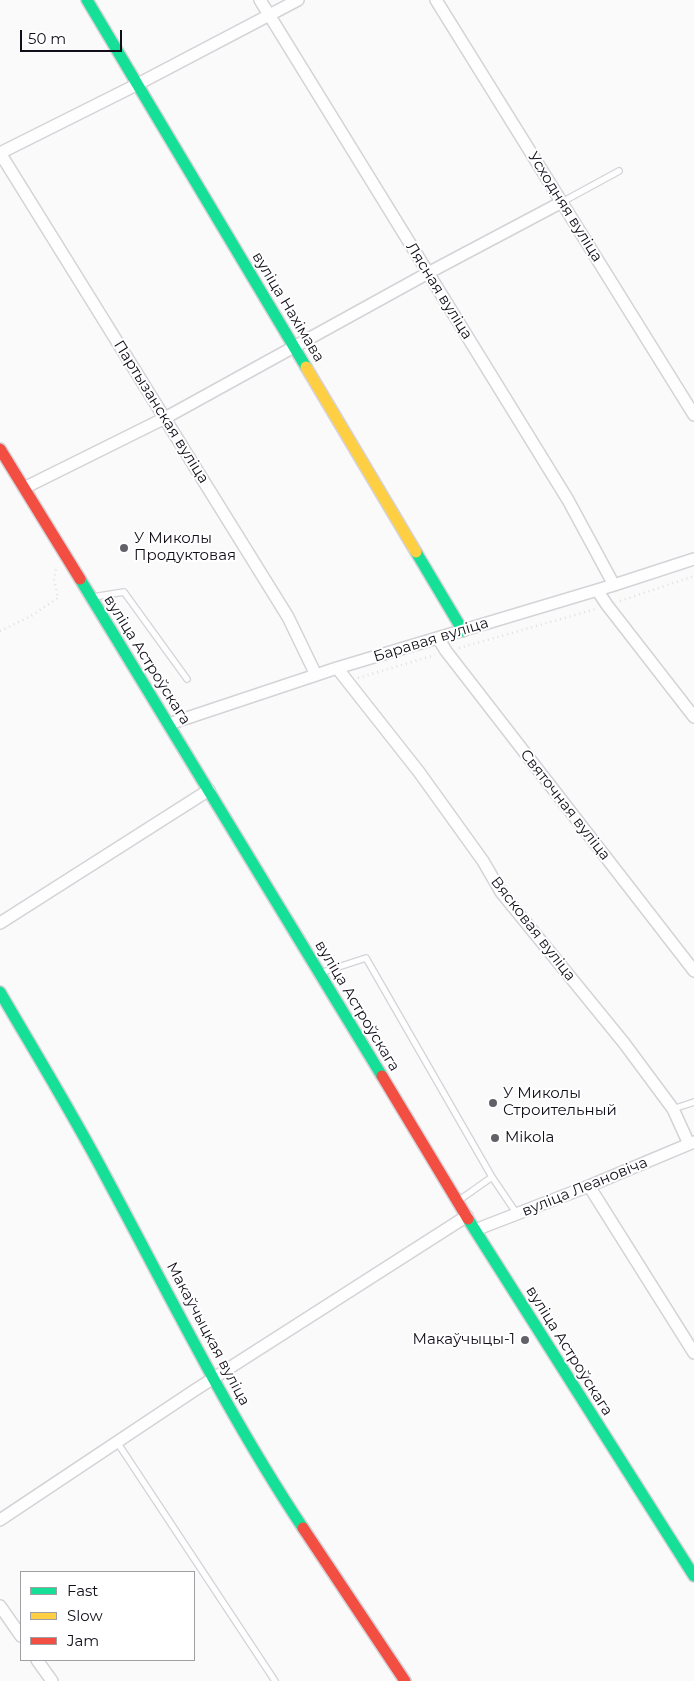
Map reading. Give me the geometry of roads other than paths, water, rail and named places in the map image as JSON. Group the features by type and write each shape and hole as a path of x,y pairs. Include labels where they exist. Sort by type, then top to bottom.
{"street":[{"name":"вуліца Нахімава","path":"87,0 463,631"},
{"name":"Лясная вуліца","path":"260,0 568,500 614,585"},
{"path":"0,153 136,85 298,0"},
{"name":"Усходняя вуліца","path":"436,0 694,415"},
{"name":"Партызанская вуліца","path":"0,153 288,617 316,675"},
{"path":"24,488 164,418 295,348 428,273 562,202"},
{"name":"вуліца Астроўскага","path":"0,449 475,1230 694,1576"},
{"name":"Баравая вуліца","path":"169,724 336,668 463,631 694,559"},
{"path":"597,590 607,606 694,717"},
{"name":"Святочная вуліца","path":"438,638 446,651 694,971"},
{"name":"Вясковая вуліца","path":"336,668 419,772 483,861 500,892 624,1042 674,1110 692,1143"},
{"path":"0,923 209,790"},
{"name":"Макаўчыцкая вуліца","path":"0,992 106,1176 214,1379 276,1488 405,1681"},
{"name":"вуліца Леановіча","path":"475,1230 590,1186 692,1143"},
{"path":"590,1186 694,1353"},
{"path":"0,1520 117,1442 467,1216"},
{"path":"0,1606 20,1635"},
{"path":"38,1661 52,1681"}],"lane":[{"path":"562,202 619,171"},
{"path":"91,597 124,592 187,679"},
{"path":"320,973 366,958 492,1177 517,1214"},
{"path":"674,1110 694,1102"},
{"path":"458,1201 492,1177"},
{"path":"117,1442 276,1681"}],"place":[{"name":"У Миколы Продуктовая","path":"124,548"},
{"name":"У Миколы Строительный","path":"493,1103"},
{"name":"Mikola","path":"495,1138"},
{"name":"Макаўчыцы-1","path":"525,1340"}]}
